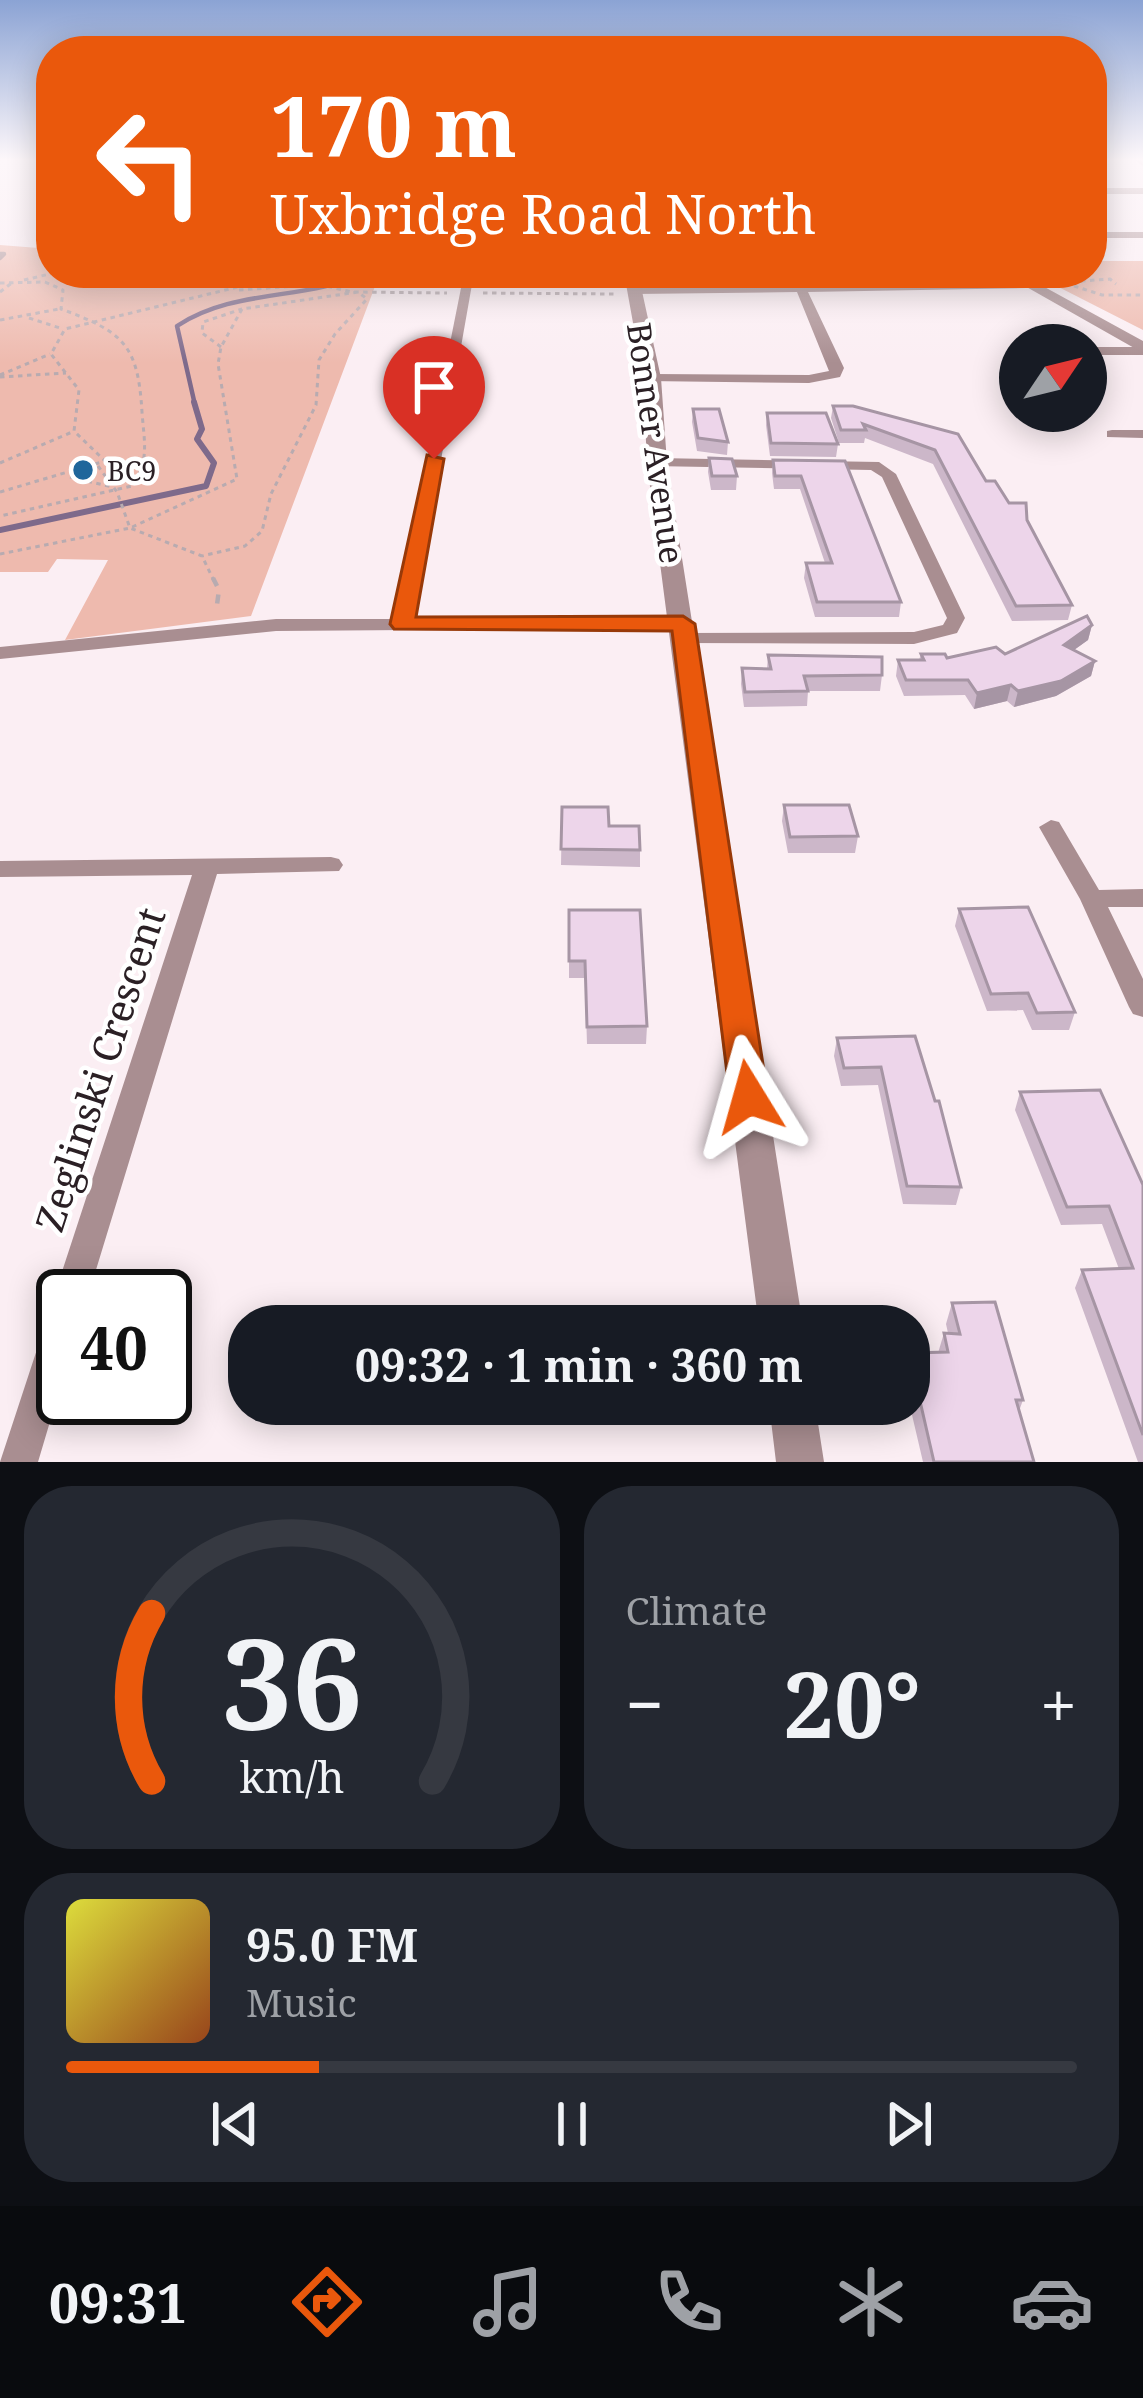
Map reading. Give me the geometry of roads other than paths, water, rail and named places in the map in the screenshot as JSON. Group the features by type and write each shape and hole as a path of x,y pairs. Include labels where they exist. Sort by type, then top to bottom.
{"street":[{"path":"1107,235 1143,235"},
{"path":"403,624 466,288"},
{"name":"Bonner Avenue","path":"633,288 652,378 657,463 778,1305"},
{"path":"718,288 892,288"},
{"path":"1032,288 1102,321 1143,349"},
{"path":"652,378 809,379 835,374 837,368 802,290"},
{"path":"1107,350 1143,349"},
{"path":"1112,434 1143,434"},
{"path":"0,653 213,630 403,624 914,638 950,629 956,619 888,474 874,465 657,463"},
{"path":"1051,827 1092,899 1143,1007"},
{"name":"Zeglinski Crescent","path":"0,868 331,866"},
{"name":"Zeglinski Crescent","path":"80,1269 207,867"},
{"path":"1092,899 1143,898"},
{"path":"19,1462 36,1408"},
{"path":"795,1425 800,1462"}],"waterway":[{"path":"195,405 177,326 222,306 319,288"},
{"path":"0,530 206,486 214,463 197,439 202,429 194,402"}],"place":[{"name":"BC9","path":"83,470"}]}
